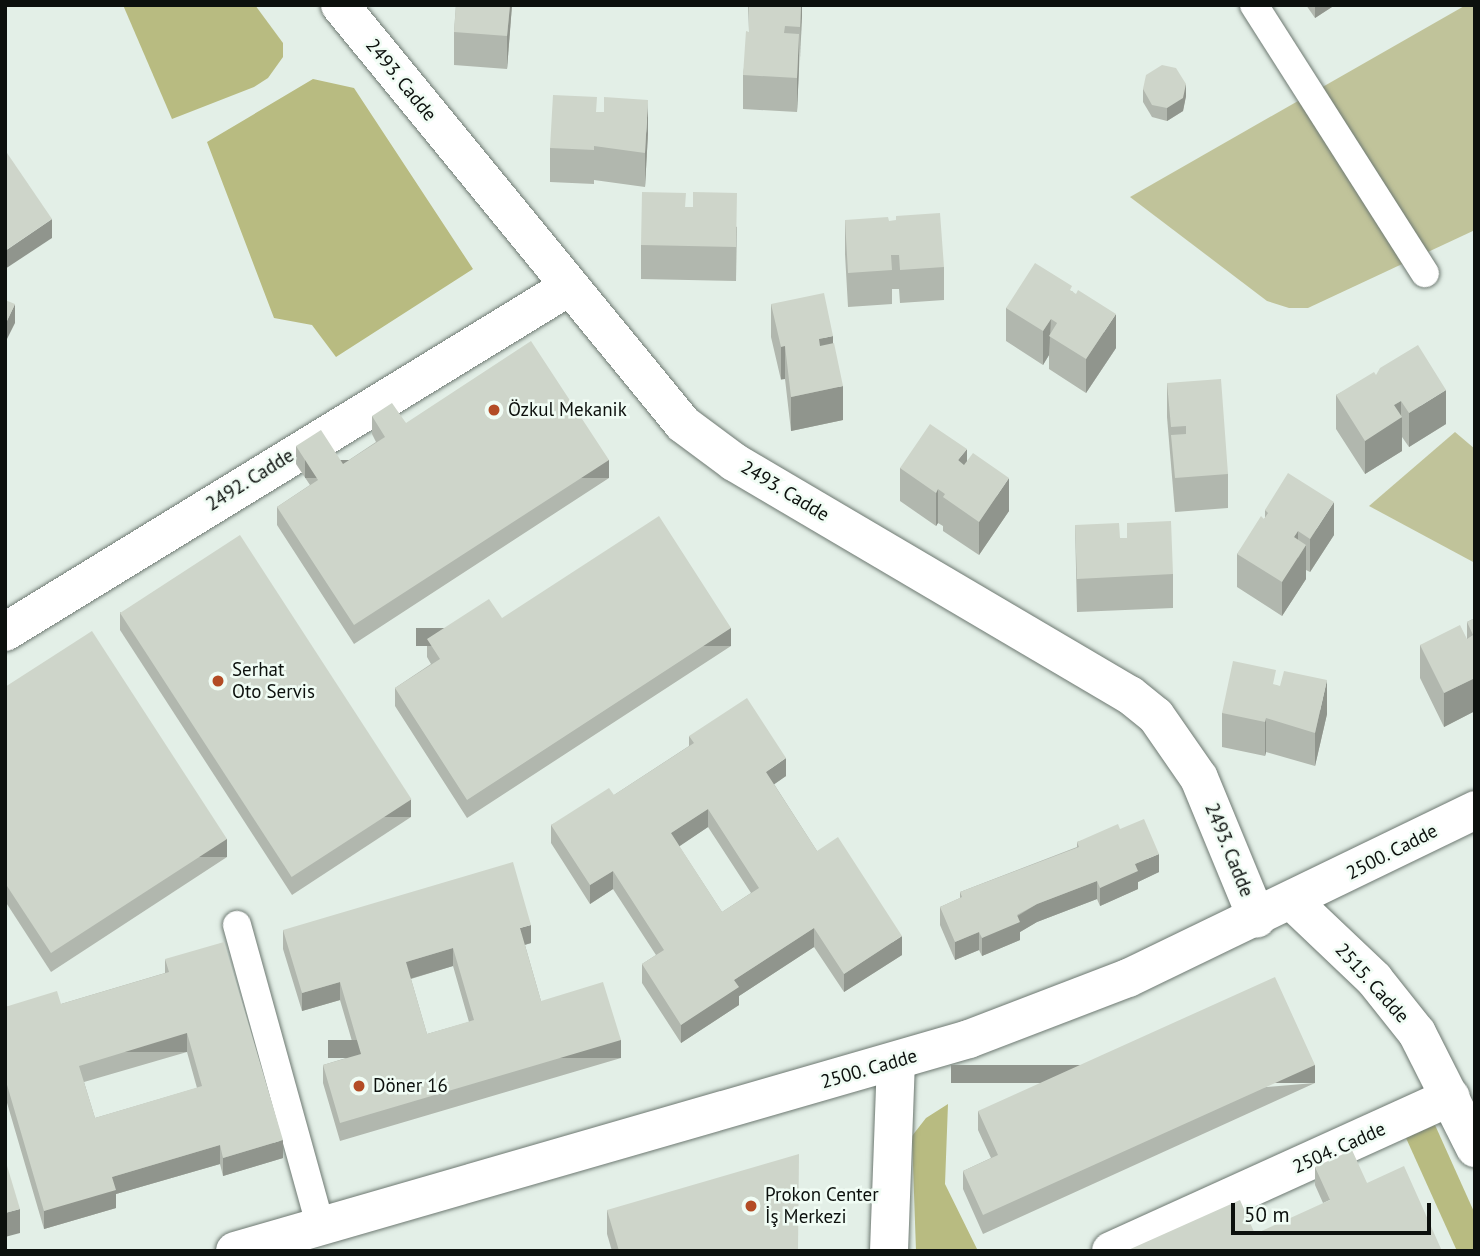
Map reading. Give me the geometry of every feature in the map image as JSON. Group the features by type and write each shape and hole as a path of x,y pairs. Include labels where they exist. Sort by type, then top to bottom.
{"street":[{"name":"2493. Cadde","path":"340,5 567,288 683,424 711,445 1130,695 1156,716 1199,778 1257,919"},
{"path":"1254,5 1425,273"},
{"name":"2492. Cadde","path":"5,632 567,288"},
{"name":"2500. Cadde","path":"235,1251 969,1039 1128,978 1293,902 1475,810"},
{"name":"2515. Cadde","path":"1293,902 1374,979 1417,1034 1475,1149"},
{"path":"237,925 320,1225"},
{"path":"889,1251 896,1062"},
{"name":"2504. Cadde","path":"1111,1251 1451,1097"}],"green space":[{"path":"123,5 255,5 283,43 283,57 268,78 254,87 172,119"},
{"path":"1466,5 1475,5 1475,230 1308,308 1289,308 1267,301 1130,197"},
{"path":"313,79 354,88 473,269 336,357 312,325 274,318 207,142"},
{"path":"1455,432 1475,449 1475,563 1369,506"},
{"path":"948,1104 945,1184 978,1251 916,1251 912,1136 926,1118"},
{"path":"1435,1125 1475,1214 1475,1251 1457,1251 1406,1138"}],"building":[{"path":"456,5 510,5 507,36 454,32"},
{"path":"749,5 801,5 800,27 785,26 784,33 799,34 797,78 743,75 746,31 749,32"},
{"path":"1162,65 1176,68 1186,84 1183,98 1167,108 1152,105 1143,89 1146,75"},
{"path":"553,95 597,97 596,112 604,112 604,97 648,100 645,153 594,146 594,150 550,148"},
{"path":"5,150 52,219 5,251"},
{"path":"642,192 686,193 685,207 693,207 693,192 737,193 736,247 641,245"},
{"path":"940,213 944,267 900,270 899,255 891,255 892,270 848,273 845,220 888,217 889,221 896,220 896,216"},
{"path":"1035,263 1072,286 1070,290 1076,294 1078,290 1116,314 1086,359 1049,336 1057,323 1051,319 1043,331 1006,308"},
{"path":"824,293 833,336 819,339 820,346 834,343 843,386 791,397 785,346 781,347 771,304"},
{"path":"5,300 15,304 5,325"},
{"path":"531,341 609,460 354,625 277,507 318,480 296,446 321,430 343,464 385,437 372,416 392,403 406,423"},
{"path":"1418,345 1446,390 1409,413 1401,401 1394,405 1402,417 1365,441 1336,395 1374,372 1376,375 1380,368"},
{"path":"1221,379 1228,474 1175,478 1171,435 1186,434 1186,426 1171,427 1167,383"},
{"path":"930,424 967,449 958,460 964,465 973,453 1009,478 979,522 943,497 945,494 938,489 936,493 900,468"},
{"path":"1288,473 1334,502 1310,539 1298,531 1294,537 1306,545 1282,582 1237,554 1261,516 1264,519 1268,513 1265,510"},
{"path":"659,516 731,628 467,800 395,688 440,659 427,639 489,599 502,618"},
{"path":"1171,521 1173,574 1077,579 1075,525 1119,523 1120,538 1127,538 1127,523"},
{"path":"240,535 412,799 292,877 120,613"},
{"path":"1475,618 1475,678 1444,693 1420,645 1460,625 1467,639 1473,635 1467,622"},
{"path":"92,631 227,839 51,953 5,883 5,687"},
{"path":"1233,661 1276,670 1273,684 1280,686 1284,671 1327,680 1315,733 1266,718 1265,722 1222,713"},
{"path":"747,698 786,758 766,772 817,851 838,837 902,936 844,974 814,928 734,980 739,987 681,1025 642,964 664,950 613,871 590,885 551,825 609,788 614,795 694,743 689,736","holes":["708,809 759,888 722,912 671,833"]},
{"path":"1144,819 1159,854 1135,864 1138,871 1100,888 1097,881 1037,904 1017,915 1020,922 982,938 979,932 955,942 940,907 962,897 960,892 1079,847 1077,842 1118,824 1120,829"},
{"path":"513,862 531,925 520,928 541,1001 603,982 621,1040 340,1123 323,1065 361,1054 340,982 302,993 283,930","holes":["453,948 474,1020 427,1034 406,962"]},
{"path":"224,942 283,1140 223,1158 220,1145 112,1177 116,1190 44,1211 5,1078 5,1007 57,991 61,1004 169,972 165,959","holes":["187,1033 202,1086 95,1118 79,1066"]},
{"path":"1275,977 1315,1065 983,1215 963,1171 998,1155 978,1111"},
{"path":"1352,1150 1367,1183 1404,1166 1442,1251 1126,1251 1240,1200 1255,1234 1330,1200 1315,1167"},
{"name":"Prokon Center İş Merkezi","path":"799,1154 798,1251 619,1251 607,1210"},
{"path":"5,1159 20,1209 5,1213"}],"place":[{"name":"Özkul Mekanik","path":"494,410"},
{"name":"Serhat Oto Servis","path":"218,681"},
{"name":"Döner 16","path":"359,1086"},
{"name":"Prokon Center İş Merkezi","path":"751,1206"}]}
